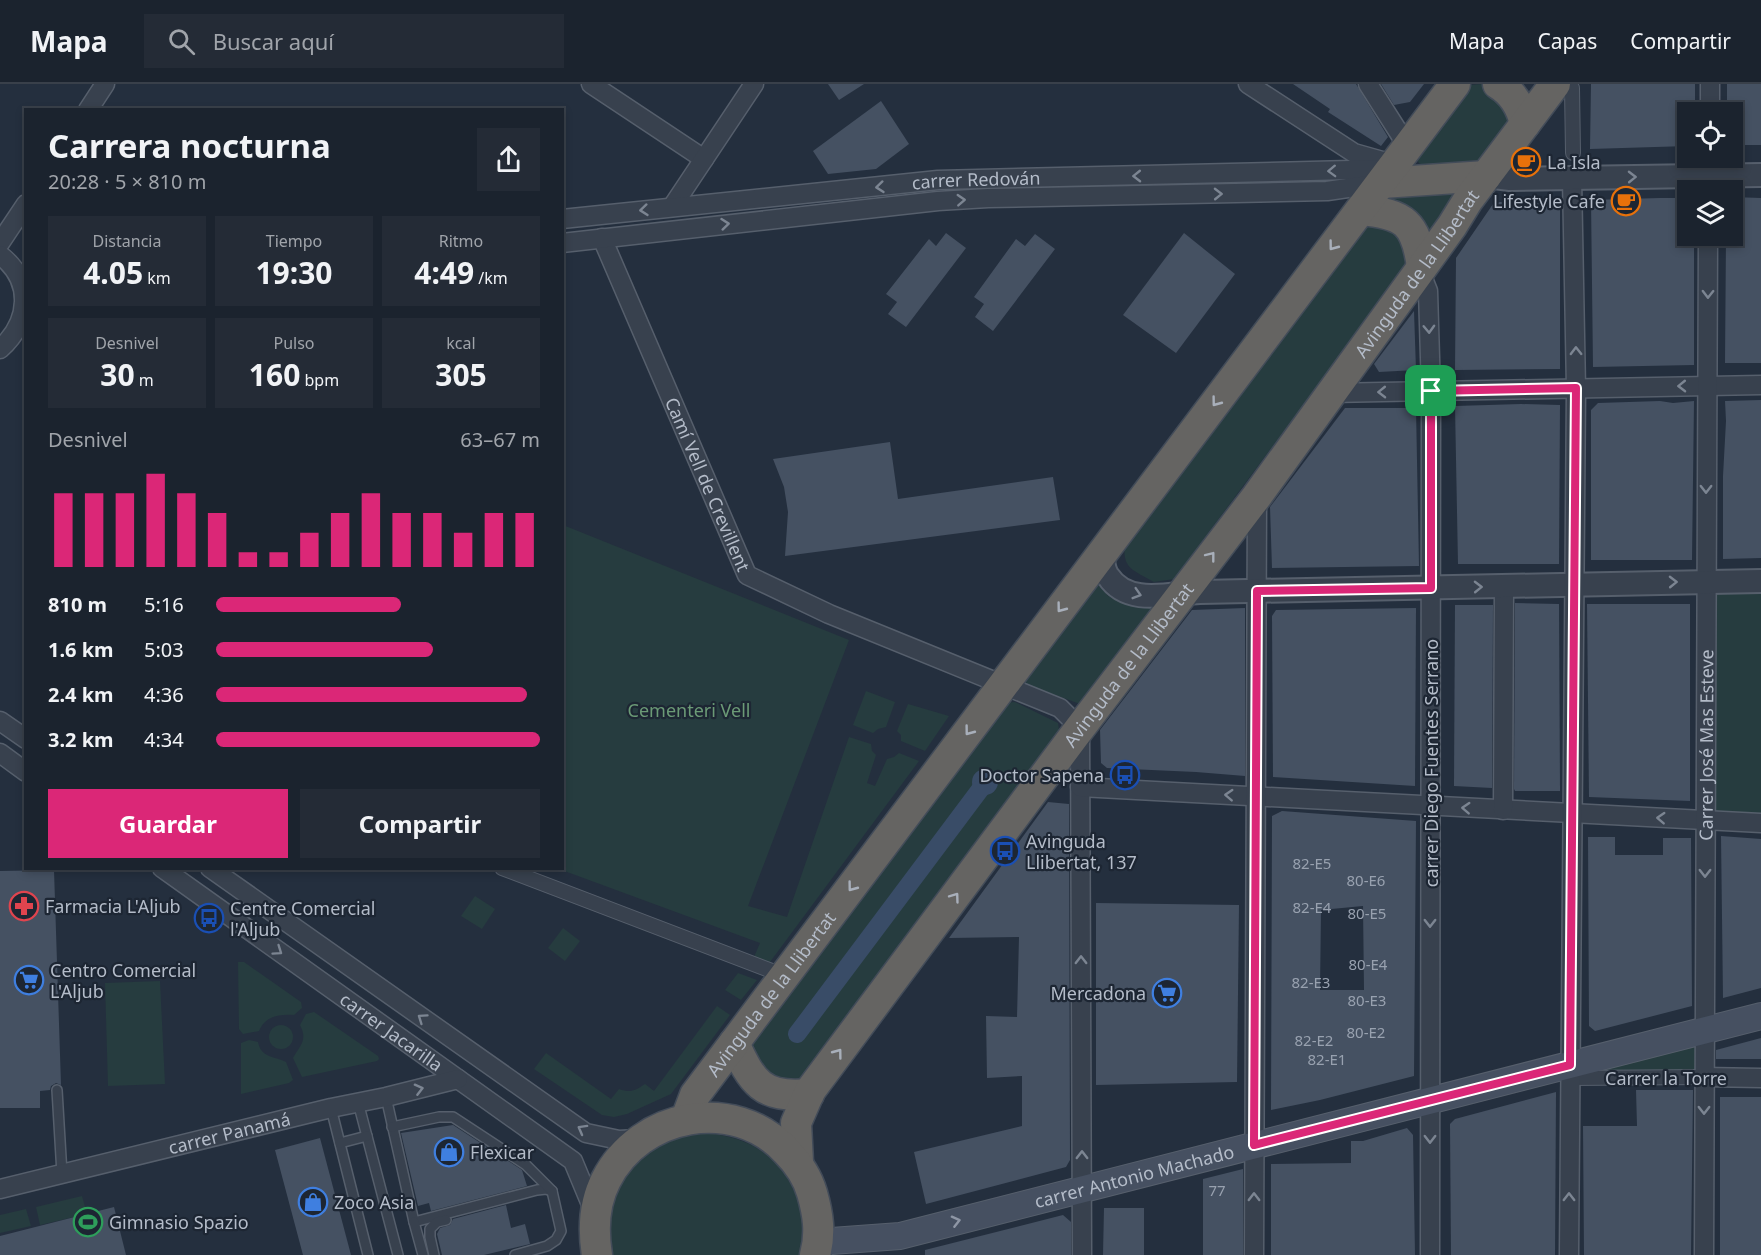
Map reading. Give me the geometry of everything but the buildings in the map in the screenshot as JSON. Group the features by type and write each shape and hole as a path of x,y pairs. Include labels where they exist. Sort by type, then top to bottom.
{"highway":[{"name":"Avinguda de la Llibertat","path":"686,1119 695,1095 1455,84"},
{"path":"1498,84 1518,104 1525,124"},
{"name":"Avinguda de la Llibertat","path":"798,1162 796,1123 809,1094 1080,728 1257,496 1452,226 1468,200 1556,84"},
{"name":"Avinguda de la Llibertat","path":"1394,166 1486,176"},
{"path":"1361,210 1384,212 1403,221 1416,235 1421,269"},
{"path":"734,1043 755,1082 769,1091 794,1095 809,1094"},
{"path":"597,1255 594,1237 595,1214 605,1181 619,1159 639,1139 661,1126 686,1119 710,1117 733,1120 759,1129 779,1143 798,1162 809,1183 818,1214 817,1249"}],"main road":[{"name":"carrer Antonio Machado","path":"817,1249 900,1236 1430,1101 1570,1072 1619,1053 1761,1016"}],"street":[{"path":"89,108 105,84"},
{"path":"591,84 704,159"},
{"path":"672,207 754,84"},
{"path":"1248,84 1354,153 1394,166"},
{"path":"1368,84 1394,166"},
{"path":"1567,84 1572,88 1574,153"},
{"path":"1710,84 1710,102"},
{"name":"carrer Redován","path":"564,219 938,180 1394,166"},
{"name":"carrer Redován","path":"564,243 938,201 1327,192 1394,166"},
{"path":"1486,176 1510,179 1761,175"},
{"path":"1569,1255 1576,388 1572,178"},
{"path":"0,243 24,207"},
{"name":"Camí Vell de Crevillent","path":"602,238 747,574 829,614 1060,708 1080,728"},
{"name":"Carrer José Mas Esteve","path":"1704,1255 1708,246"},
{"path":"0,255 22,278 24,299 23,319 11,339 0,349"},
{"name":"carrer Diego Fuentes Serrano","path":"1421,269 1428,291 1431,391 1430,1255"},
{"path":"1330,393 1761,385"},
{"path":"1254,1255 1257,496"},
{"path":"1102,554 1107,575 1120,589 1146,597 1182,593 1257,591 1761,581"},
{"path":"1503,810 1504,586"},
{"path":"0,721 24,738"},
{"path":"1080,728 1083,1255"},
{"path":"0,753 24,771"},
{"path":"1080,787 1761,823"},
{"name":"carrer Jacarilla","path":"165,870 573,1161 595,1214"},
{"name":"carrer Jacarilla","path":"213,870 586,1133 620,1140 639,1139"},
{"path":"507,870 785,976"},
{"path":"458,1079 473,1054"},
{"name":"Carrer la Torre","path":"1570,1072 1761,1078"},
{"name":"carrer Panamá","path":"0,1189 458,1079"}],"lane":[{"path":"57,1090 62,1174"},
{"path":"386,1097 423,1255"},
{"path":"358,1102 398,1255"},
{"path":"330,1108 368,1255"},
{"path":"392,1127 439,1117 453,1117 526,1165 552,1191 561,1231 548,1246 514,1255"},
{"path":"340,1143 367,1136"},
{"path":"414,1222 537,1190 552,1191"},
{"path":"434,1255 430,1229 436,1222 552,1191"}],"green space":[{"path":"1483,84 1492,88 1517,115 1485,159 1426,167 1419,163 1416,158 1470,85"},
{"path":"1461,193 1425,246 1381,198"},
{"path":"1390,220 1411,260 1174,579 1154,582 1133,570 1125,556 1125,539 1357,227"},
{"name":"Cementeri Vell","path":"564,525 849,640 748,906 787,917 849,737 871,744 872,751 876,755 867,783 875,786 887,759 899,753 919,761 770,962 754,957 760,943 562,870 564,870"},
{"path":"1095,581 1108,596 1134,607 1154,608 1080,704 1025,684 1024,675"},
{"path":"1761,581 1761,823 1705,820 1706,582"},
{"path":"866,691 895,702 886,727 873,733 853,725"},
{"path":"1015,702 1058,723 1060,737 800,1085 788,1092 751,1064 752,1046 1002,703"},
{"path":"908,704 949,716 925,751 901,741 901,735 897,731"},
{"path":"475,896 495,909 482,929 461,916"},
{"path":"563,928 580,941 565,961 548,948"},
{"path":"238,962 244,962 301,1002 302,1008 294,1015 269,1019 259,1031 243,1034 239,1029"},
{"path":"738,973 757,980 741,1000 725,990"},
{"path":"160,981 165,1084 108,1086 105,983"},
{"path":"717,1006 730,1015 671,1094 627,1114 614,1117 602,1115 534,1069 546,1053 611,1099 619,1089 632,1091 645,1084 654,1091"},
{"path":"314,1012 378,1056 379,1059 302,1077 293,1058 303,1039 300,1025 306,1014"},
{"path":"281,1025 290,1028 293,1037 290,1046 281,1049 272,1046 269,1037 272,1028"},
{"path":"1701,1035 1701,1073 1578,1071"},
{"path":"249,1040 258,1042 265,1054 286,1062 293,1080 289,1083 241,1094 241,1043"},
{"path":"707,1133 732,1138 762,1151 785,1175 793,1189 803,1221 800,1255 611,1255 609,1235 613,1202 619,1185 628,1171 640,1158 670,1141"},
{"path":"82,1196 87,1214 40,1225 36,1207"},
{"path":"26,1209 31,1226 0,1233 0,1215"}],"water":[{"path":"985,769 994,773 998,782 994,791 985,795 976,791 972,782 976,773"}],"waterway":[{"path":"797,1034 982,787"}],"place":[{"name":"La Isla","path":"1526,162"},
{"name":"Lifestyle Cafe","path":"1626,201"},
{"name":"Doctor Sapena","path":"1125,775"},
{"name":"Avinguda Llibertat, 137","path":"1005,851"},
{"name":"Farmacia L'Aljub","path":"24,906"},
{"name":"Centre Comercial l'Aljub","path":"209,918"},
{"name":"Centro Comercial L'Aljub","path":"29,980"},
{"name":"Mercadona","path":"1167,993"},
{"name":"Flexicar","path":"449,1152"},
{"name":"Zoco Asia","path":"313,1202"},
{"name":"Gimnasio Spazio","path":"88,1222"}],"route":[{"path":"1576,388 1570,1065 1254,1145 1257,591 1431,588 1431,391 1576,388"}]}
